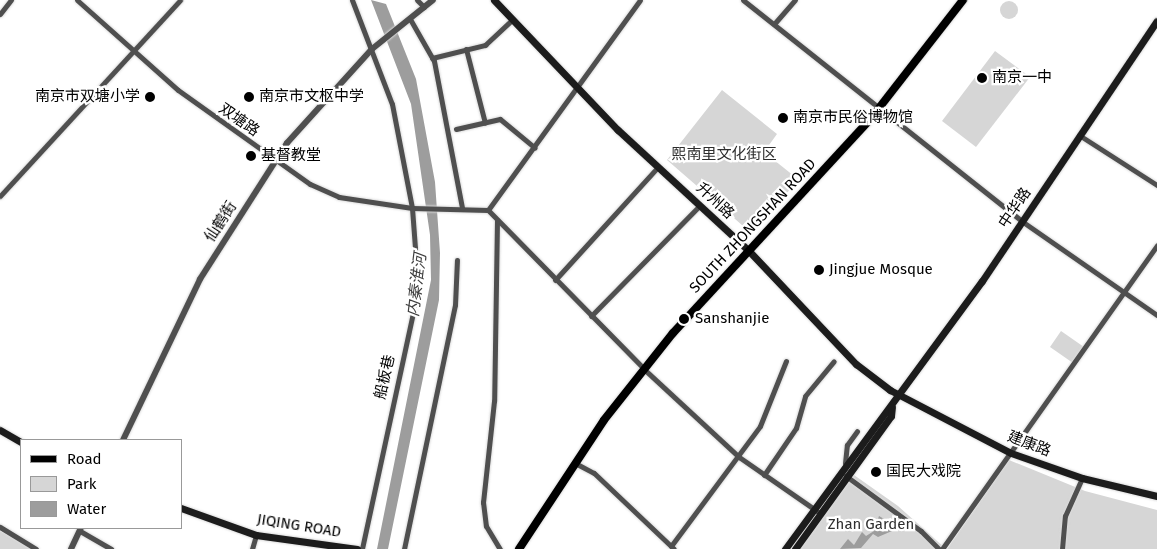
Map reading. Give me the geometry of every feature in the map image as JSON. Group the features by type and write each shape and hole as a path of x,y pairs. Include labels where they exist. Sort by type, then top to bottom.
{"main road":[{"name":"升州路","path":"494,0 511,21 575,88 749,251 856,364 900,397"},
{"name":"SOUTH ZHONGSHAN ROAD","path":"519,549 575,463 645,370 749,251 880,108 963,0"},
{"name":"中华路","path":"795,549 891,416 892,407 1023,222 1079,135 1157,21"},
{"name":"建康路","path":"900,397 1011,453 1082,478 1157,496"},
{"name":"中华路","path":"785,549 883,410 892,407"},
{"path":"0,430 20,441"},
{"name":"JIQING ROAD","path":"182,508 256,535 357,549"}],"street":[{"path":"0,14 11,0"},
{"name":"双塘路","path":"77,0 134,51 218,121 276,161 339,197 413,209 462,208"},
{"path":"0,195 180,0"},
{"name":"船板巷","path":"352,0 392,104 413,209 414,308 362,549"},
{"path":"417,0 424,7"},
{"path":"433,0 410,19 432,58 462,208 488,210 645,370 739,457 821,514"},
{"path":"488,210 535,148 575,88 640,0"},
{"path":"743,0 1023,222 1157,315"},
{"path":"774,24 795,0"},
{"name":"仙鹤街","path":"123,439 200,279 276,161 372,49 410,19"},
{"path":"432,58 485,45 511,21"},
{"path":"466,50 485,123"},
{"path":"456,129 500,119 535,148"},
{"path":"1079,135 1157,185"},
{"path":"555,280 658,167"},
{"path":"591,316 699,206"},
{"path":"497,220 494,401 483,502 486,526 500,549"},
{"path":"839,471 922,531 940,549 1011,453 1157,245"},
{"path":"404,549 454,305 457,260"},
{"path":"575,463 594,473 673,548 760,426 786,361"},
{"path":"764,475 796,428 805,396 834,361"},
{"path":"845,463 847,445 857,431"},
{"path":"1062,549 1064,516 1082,478"},
{"path":"0,527 36,549"},
{"path":"71,549 81,529 112,549"},
{"path":"252,549 256,535"}],"green space":[{"path":"1009,1 1015,4 1018,10 1015,16 1009,19 1003,16 1000,10 1003,4"},
{"path":"995,51 1030,77 976,147 942,121"},
{"name":"熙南里文化街区","path":"722,90 777,134 764,152 799,180 750,232 667,160"},
{"path":"1061,331 1084,347 1073,363 1050,347"},
{"path":"1009,460 1085,491 1157,510 1157,549 947,549"},
{"name":"Zhan Garden","path":"854,475 898,506 946,549 794,549"},
{"path":"0,531 33,549 0,549"}],"water":[{"path":"371,0 386,4 416,79 435,182 440,253 439,300 388,549 377,549 431,280 430,235 411,104"},
{"path":"879,516 891,523 892,531 878,537 873,534 861,548 840,549 848,539 854,545 862,532 866,536 874,531"}],"place":[{"name":"南京一中","path":"982,78"},
{"name":"南京市双塘小学","path":"150,97"},
{"name":"南京市文枢中学","path":"249,97"},
{"name":"南京市民俗博物馆","path":"783,118"},
{"name":"基督教堂","path":"251,156"},
{"name":"Jingjue Mosque","path":"819,270"},
{"name":"Sanshanjie","path":"684,319"},
{"name":"国民大戏院","path":"876,472"}],"water label":[{"name":"内秦淮河","path":"417,285"}]}
